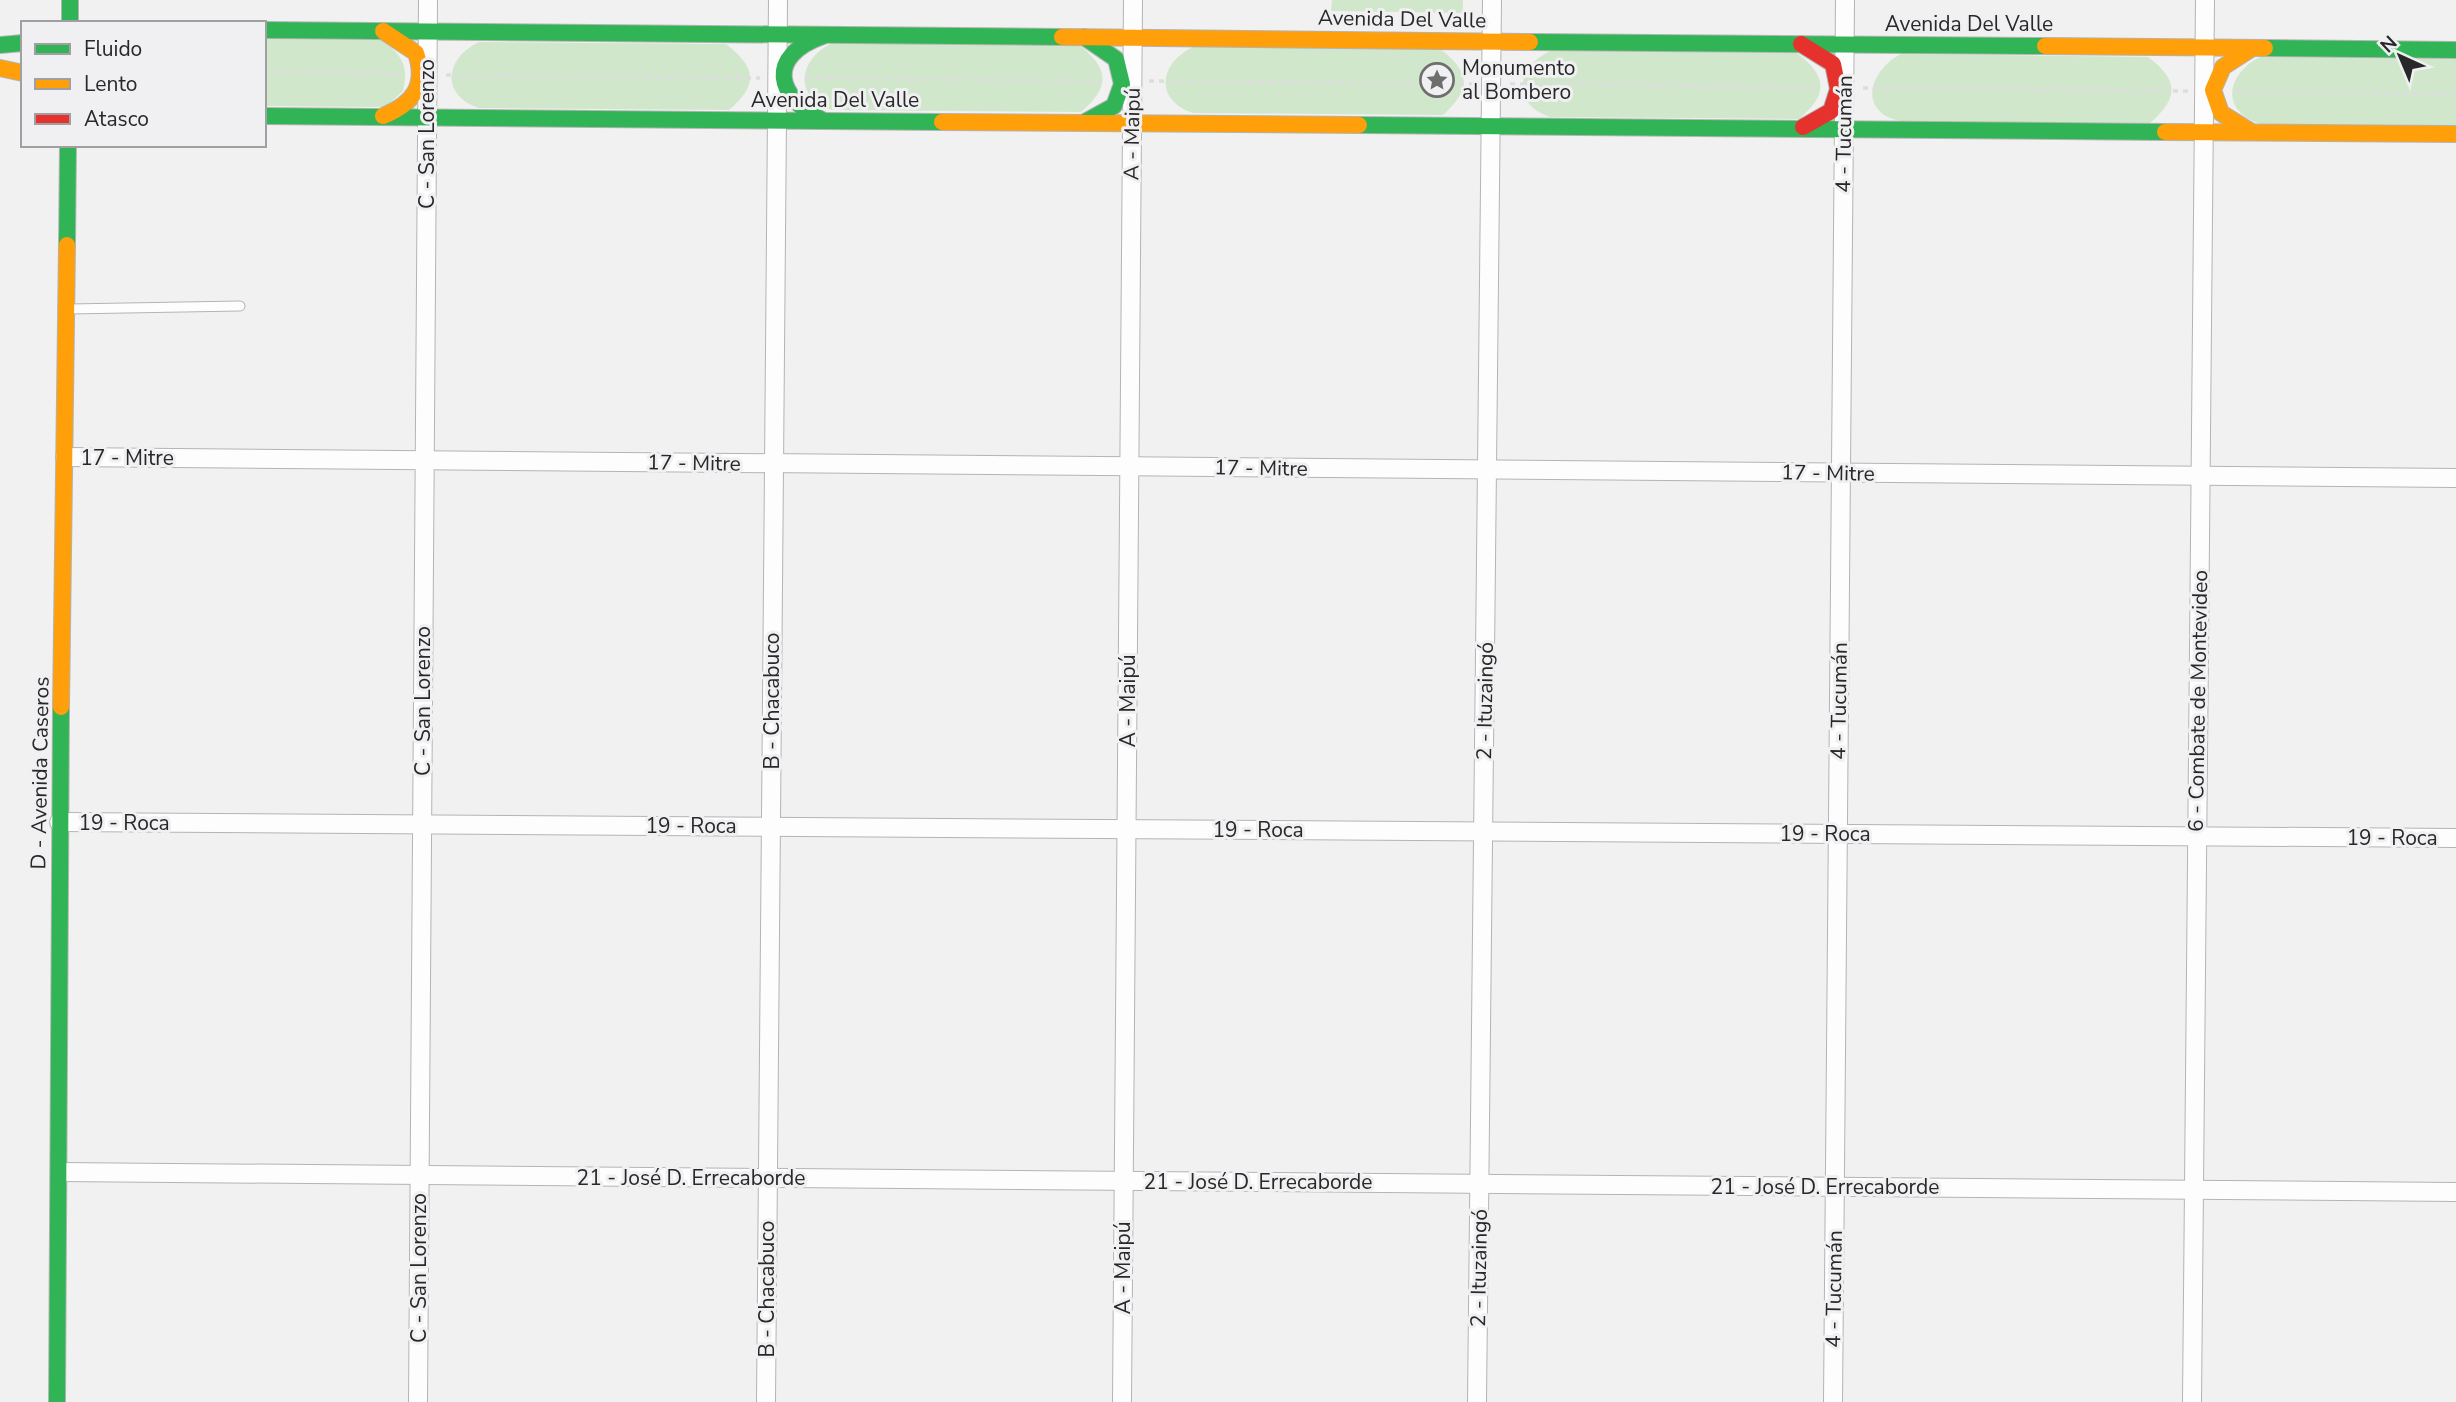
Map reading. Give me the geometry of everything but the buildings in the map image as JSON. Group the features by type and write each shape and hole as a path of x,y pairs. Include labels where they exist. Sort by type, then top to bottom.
{"street":[{"path":"69,21 70,0"},
{"name":"C - San Lorenzo","path":"418,1402 427,118 424,75 428,0"},
{"name":"B - Chacabuco","path":"766,1402 776,121 781,78 777,34 778,0"},
{"name":"A - Maipú","path":"1122,1402 1132,123 1127,81 1133,38 1133,0"},
{"name":"2 - Ituzaingó","path":"1477,1402 1492,0"},
{"name":"4 - Tucumán","path":"1833,1402 1844,129 1842,88 1845,0"},
{"name":"6 - Combate de Montevideo","path":"2192,1402 2203,132 2209,91 2204,47 2205,0"},
{"name":"Avenida Del Valle","path":"266,30 2456,50"},
{"path":"379,117 403,109 418,94 424,75 416,53 401,40 382,31"},
{"path":"824,121 804,111 789,98 781,78 788,58 802,43 827,35"},
{"path":"1081,123 1105,116 1119,101 1127,81 1118,60 1103,47 1084,37"},
{"path":"0,45 21,43"},
{"path":"1796,129 1821,121 1836,106 1842,88 1834,66 1819,52 1800,44"},
{"path":"2253,132 2233,125 2218,113 2209,91 2217,72 2231,57 2255,48"},
{"path":"0,68 21,73"},
{"name":"Avenida Del Valle","path":"266,116 2456,134"},
{"name":"D - Avenida Caseros","path":"57,1402 68,147"},
{"name":"17 - Mitre","path":"65,457 2456,478"},
{"name":"19 - Roca","path":"60,822 2456,838"},
{"name":"21 - José D. Errecaborde","path":"60,1172 2456,1192"}],"lane":[{"path":"67,309 240,306"}],"path":[{"path":"266,73 2456,93"}],"green space":[{"path":"1332,0 1463,0 1463,13 1331,11"},
{"path":"266,39 382,40 399,56 405,75 403,91 385,107 266,106"},
{"path":"479,42 726,44 744,61 750,77 745,93 729,110 479,108 466,102 458,94 453,86 452,76 459,57"},
{"path":"832,43 1079,45 1101,70 1101,86 1091,103 1081,112 832,110 819,104 811,96 806,88 805,78 812,59"},
{"path":"1193,47 1440,49 1462,73 1463,89 1443,115 1193,113 1180,107 1172,99 1167,91 1166,81 1173,62"},
{"path":"1550,51 1797,53 1814,70 1821,86 1815,102 1799,119 1550,117 1537,111 1529,103 1524,95 1523,85 1530,66"},
{"path":"1901,54 2148,57 2165,73 2172,89 2166,105 2150,123 1901,121 1886,116 1876,107 1872,90 1886,65"},
{"path":"2260,57 2456,59 2456,125 2260,124 2238,110 2233,102 2232,92 2240,73"}],"traffic: fast":[{"path":"70,0 70,21"},
{"path":"266,30 1062,37"},
{"path":"823,36 805,44 792,54 785,65 784,77 787,89 795,100 824,121"},
{"path":"1084,37 1116,59 1122,84 1114,106 1085,122"},
{"path":"1530,42 2045,46"},
{"path":"0,45 21,43"},
{"path":"2265,48 2456,50"},
{"path":"266,116 942,122"},
{"path":"1359,125 2165,132"},
{"path":"67,245 68,147"},
{"path":"57,1402 61,707"}],"traffic: slow":[{"path":"383,31 416,53 420,75 410,99 383,116"},
{"path":"1062,37 1530,42"},
{"path":"2045,46 2265,48"},
{"path":"2250,131 2221,113 2213,90 2223,67 2251,49"},
{"path":"0,68 21,73"},
{"path":"942,122 1359,125"},
{"path":"2165,132 2456,134"},
{"path":"61,707 67,245"}],"traffic: jam":[{"path":"1801,44 1833,64 1838,89 1831,111 1803,127"}],"place":[{"name":"Monumento al Bombero","path":"1437,80"}]}
